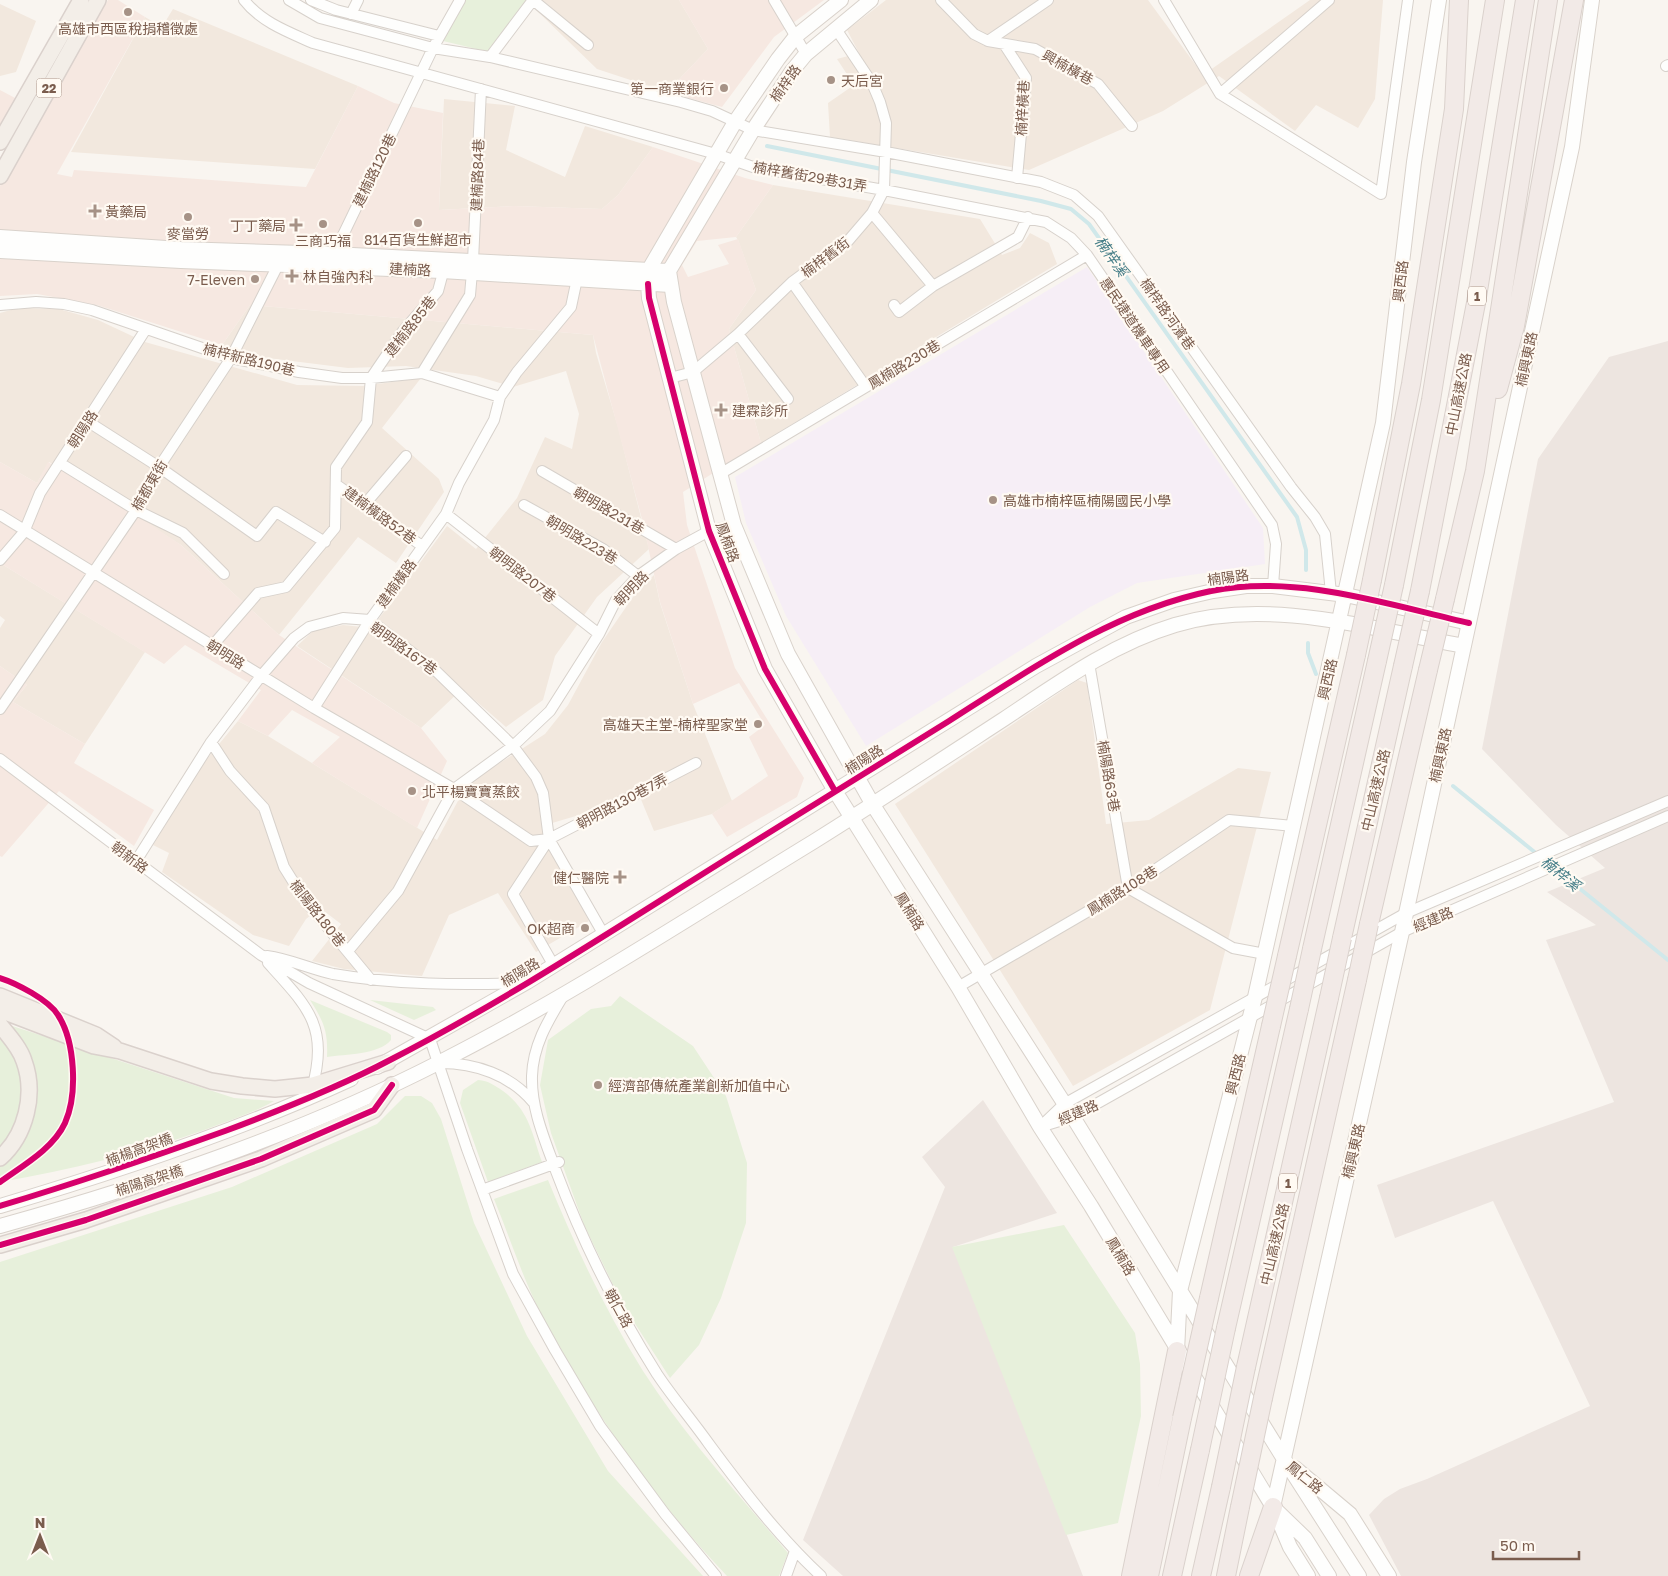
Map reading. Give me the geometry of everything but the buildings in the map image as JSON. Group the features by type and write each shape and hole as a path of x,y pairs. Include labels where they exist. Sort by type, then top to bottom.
{"highway":[{"path":"1149,1576 1182,1418 1356,655 1411,384 1454,109 1459,0"},
{"name":"中山高速公路","path":"1172,1576 1226,1328 1394,585 1431,400 1495,0"},
{"name":"中山高速公路","path":"1201,1576 1420,591 1476,303 1525,0"},
{"path":"1475,471 1548,0"},
{"path":"1226,1576 1263,1398 1356,980 1475,471 1515,326 1574,0"},
{"path":"1131,1576 1176,1351"},
{"path":"1249,1576 1273,1507"}],"main road":[{"name":"22","path":"0,142 81,0"},
{"name":"22","path":"0,176 98,0"},
{"path":"0,996 96,1035 120,1051"},
{"path":"0,1010 94,1046 120,1051 211,1081 242,1086 312,1091 388,1062"},
{"path":"0,1025 21,1054 30,1088 24,1121 19,1134 0,1158"},
{"path":"0,1245 95,1217 261,1159 374,1110 392,1085"}],"street":[{"name":"楠梓舊街29巷31弄","path":"244,0 250,8 270,23 313,43 716,154 753,167 884,187"},
{"name":"楠梓路河濱巷","path":"289,0 320,18 433,48 490,57 712,110 753,130 1041,182 1074,196 1098,216 1291,488 1315,517 1325,534 1331,593"},
{"path":"311,0 351,14 439,36"},
{"path":"351,14 358,0"},
{"name":"建楠路120巷","path":"331,260 420,74 460,0"},
{"path":"490,57 533,0 588,45"},
{"name":"楠梓路","path":"736,160 753,130 792,71 806,54 774,0"},
{"path":"796,36 841,0"},
{"path":"806,54 871,0"},
{"name":"興楠橫巷","path":"941,0 967,29 988,41 1035,48 1098,84 1132,126"},
{"path":"988,41 1048,0"},
{"path":"1164,0 1220,94 1382,194 1408,0"},
{"path":"1220,94 1329,0"},
{"name":"興西路","path":"1176,1351 1180,1291 1256,997 1293,826 1334,652 1383,423 1414,162 1439,0"},
{"name":"楠興東路","path":"1273,1507 1402,932 1572,147 1592,0"},
{"name":"楠梓舊街","path":"693,372 738,334 792,282 848,241 872,213 884,187 886,123 872,83 836,29"},
{"name":"楠梓路","path":"716,154 735,122 796,36"},
{"name":"楠梓橫巷","path":"1004,44 1026,78 1017,178"},
{"name":"建楠路84巷","path":"422,373 470,295 473,267 481,89"},
{"path":"648,278 716,154"},
{"path":"670,278 736,160"},
{"name":"惠民捷道機車專用","path":"884,187 1028,217 1046,222 1071,238 1087,255 1272,525 1276,544 1273,586"},
{"path":"872,213 933,286"},
{"path":"894,305 899,312 933,286 1018,237 1028,217"},
{"name":"建楠路","path":"0,237 181,249 280,258"},
{"name":"建楠路","path":"0,251 331,260 670,278"},
{"name":"鳳楠路230巷","path":"720,474 1087,255"},
{"name":"楠都東街","path":"0,709 136,510 159,466 230,358 280,258"},
{"name":"建楠路85巷","path":"371,378 403,331 438,291 444,266"},
{"name":"建楠橫路","path":"136,861 211,742 261,676 294,638 310,628 344,618 370,620 446,514 459,483 494,420 500,397 517,372 571,308 578,273"},
{"name":"鳳楠路","path":"648,278 670,378 709,531 765,669 835,791 958,988 1040,1127 1091,1206 1176,1351 1273,1507"},
{"name":"鳳楠路","path":"670,278 734,525 788,654 873,805 1073,1118 1284,1459"},
{"path":"792,282 866,387"},
{"name":"楠梓新路190巷","path":"0,305 36,302 64,304 92,310 230,358 299,372 342,378 371,378 422,373 500,397"},
{"name":"朝陽路","path":"0,560 24,532 40,493 146,329"},
{"path":"738,334 788,399"},
{"path":"670,378 693,372"},
{"path":"212,645 258,594 286,587 335,528 336,467 367,422 371,378"},
{"path":"87,421 159,466 257,536 276,512 325,542"},
{"path":"365,504 406,456"},
{"path":"60,463 136,510 183,533 224,574"},
{"name":"朝明路231巷","path":"542,472 676,549"},
{"name":"建楠橫路52巷","path":"337,484 422,546"},
{"name":"朝明路223巷","path":"524,504 603,549 638,576"},
{"name":"朝明路207巷","path":"446,514 599,634"},
{"name":"朝明路","path":"0,515 24,532 314,708 454,789"},
{"name":"朝明路","path":"348,951 398,891 454,789 513,746 550,711 599,634 616,600 638,576 676,549 709,531 734,525"},
{"name":"楠陽路","path":"388,1062 554,966 1036,666 1126,617 1174,600 1213,591 1246,586 1273,586 1346,595 1469,623"},
{"path":"392,1085 564,995 873,805 1089,663 1134,640 1174,625 1200,619 1256,613 1340,623 1464,646"},
{"name":"朝明路167巷","path":"314,708 370,620 437,672 513,746 536,777 543,793 549,839"},
{"name":"楠陽路63巷","path":"1089,663 1128,888"},
{"name":"楠陽路180巷","path":"211,742 230,771 260,801 284,867 304,899 371,980"},
{"name":"朝新路","path":"0,759 261,955 316,987 430,1038"},
{"name":"朝明路130巷7弄","path":"549,839 696,762"},
{"path":"454,789 531,841 549,839"},
{"name":"經建路","path":"1040,1127 1064,1104 1406,913 1668,802"},
{"name":"經建路","path":"1040,1127 1073,1118 1402,932 1521,882 1668,816"},
{"name":"鳳楠路108巷","path":"958,988 1128,888 1229,820 1293,826"},
{"path":"549,839 525,878 513,891 513,898 554,966"},
{"path":"549,839 604,935"},
{"path":"1128,888 1233,948 1265,954"},
{"name":"朝新路","path":"261,955 287,959 330,973 371,980 457,985 527,982"},
{"name":"朝新路","path":"261,955 302,1001 314,1020 318,1044 312,1091"},
{"name":"朝仁路","path":"564,995 544,1028 537,1046 532,1075 534,1102 557,1163 577,1227 616,1305 658,1375 726,1467 795,1551 822,1576"},
{"path":"430,1038 482,1190 514,1274 555,1350 600,1426 665,1514 716,1576"},
{"path":"439,1062 463,1063 490,1071 507,1079 525,1092 534,1102"},
{"name":"楠陽高架橋","path":"0,1226 64,1208 192,1166 296,1128 392,1085"},
{"name":"楠楊高架橋","path":"0,1206 91,1179 285,1109 312,1091"},
{"path":"482,1190 557,1163"},
{"name":"鳳仁路","path":"1284,1459 1359,1576"},
{"name":"鳳仁路","path":"1284,1459 1350,1514 1389,1576"},
{"path":"1273,1507 1290,1547 1308,1576"},
{"path":"1273,1507 1305,1538 1329,1576"},
{"path":"786,1576 795,1551"}],"shaded area":[{"path":"108,0 118,0 145,17 57,174 72,177 74,170 306,187 358,86 394,103 443,113 439,210 514,206 602,209 618,195 653,147 745,178 773,185 736,237 697,241 682,265 688,277 729,264 718,245 738,239 756,290 729,329 761,443 683,492 687,525 735,668 804,778 797,797 727,837 712,814 768,776 749,737 765,725 739,683 693,704 660,602 643,523 593,335 250,305 222,345 97,305 37,294 0,296 0,186"},
{"path":"537,0 679,0 708,49 667,92 597,69 532,6"},
{"path":"679,0 824,0 774,37 722,107 667,92 708,49"},
{"path":"886,0 1148,0 1203,75 1310,0 1383,0 1375,99 1358,128 1316,105 1295,131 1219,76 1163,111 1029,170 830,137 828,103 854,85 837,59 859,53 847,30"},
{"path":"0,4 36,21 16,72 0,76"},
{"path":"173,9 358,86 315,169 71,152 145,17 162,27"},
{"path":"0,90 17,99 0,127"},
{"path":"444,99 515,106 506,150 565,177 585,126 653,147 618,195 602,209 514,206 439,210"},
{"path":"773,185 980,219 1002,255 1020,248 1030,233 1049,243 1057,264 761,443 729,329 756,290 736,237"},
{"name":"高雄市楠梓區楠陽國民小學","path":"1087,267 1263,528 1265,564 1137,583 1090,607 866,746 786,616 746,523 735,477"},
{"path":"250,305 593,335 596,353 618,427 649,549 597,597 555,656 543,700 506,727 462,689 421,728 297,646 313,631 343,625 372,628 447,526 476,549 517,498 545,437 572,449 579,414 566,371 513,387 476,376 406,366 348,368 260,357 222,345"},
{"path":"18,308 59,309 98,320 145,342 297,385 363,386 421,378 382,428 439,479 444,492 396,563 358,537 279,635 181,545 49,462 37,483 0,462 0,313"},
{"path":"1668,341 1668,1576 1401,1576 1369,1515 1384,1499 1400,1489 1427,1479 1590,1406 1493,1201 1395,1238 1377,1185 1614,1102 1546,940 1596,925 1547,892 1605,868 1556,825 1482,749 1538,459 1609,357"},
{"path":"0,462 37,483 48,462 123,506 181,545 279,635 421,728 447,761 417,828 312,763 340,737 292,710 268,736 238,721 261,690 185,645 164,664 0,563"},
{"path":"0,563 145,652 85,744 13,702 27,685 0,666 0,628 5,620 0,616"},
{"path":"654,575 660,603 693,704 732,801 712,814 654,831 640,797 542,826 589,921 536,952 498,893 449,915 422,976 344,969 312,961 341,924 320,908 306,919 289,946 253,935 162,872 169,853 153,845 206,760 238,721 268,736 437,840 467,784 545,734 568,705 602,642 635,594"},
{"path":"0,666 27,685 13,702 85,744 74,763 154,810 134,846 59,791 2,857 0,856"},
{"path":"1078,680 1087,683 1106,824 1149,820 1238,768 1271,772 1210,1010 1073,1086 895,804"},
{"path":"983,1100 1057,1213 953,1247 1083,1576 843,1576 803,1540 945,1187 922,1157"}],"green space":[{"path":"464,0 528,0 489,52 439,40"},
{"name":"經濟部傳統產業創新加值中心","path":"620,996 693,1046 726,1096 747,1163 746,1223 721,1298 699,1345 670,1378 623,1305 584,1225 551,1133 540,1085 548,1040 591,1009 611,1006"},
{"path":"310,1000 387,1032 391,1035 391,1040 378,1049 327,1057 327,1040 324,1027"},
{"path":"370,1000 433,1007 436,1010 414,1020"},
{"path":"0,1022 234,1098 274,1101 207,1129 156,1146 79,1166 0,1182"},
{"path":"478,1080 488,1082 497,1087 519,1106 532,1132 542,1162 488,1182 460,1103 463,1090"},
{"path":"405,1096 421,1096 432,1103 441,1119 474,1223 527,1336 608,1471 703,1576 0,1576 0,1262 232,1187 377,1124"},
{"path":"548,1180 591,1277 643,1371 694,1442 788,1553 779,1576 727,1576 701,1548 650,1485 603,1419 561,1350 529,1288 494,1199"},
{"path":"1064,1225 1135,1333 1140,1364 1141,1416 1118,1523 1066,1535 952,1247"}],"waterway":[{"name":"楠梓溪","path":"767,146 1041,201 1071,209 1089,224 1297,517 1306,550 1306,570"},
{"name":"楠梓溪","path":"1308,643 1308,653 1316,674"},
{"name":"楠梓溪","path":"1453,786 1668,960"}],"cycle path":[{"path":"648,284 649,298 709,531 765,669 835,791"},
{"path":"0,1206 113,1170 225,1131 309,1098 390,1060 480,1011 567,959 1011,681 1107,627 1141,612 1175,600 1211,591 1243,587 1276,586 1309,589 1374,600 1469,623"},
{"path":"0,978 23,988 54,1009 64,1026 73,1068 72,1098 65,1123 60,1132 45,1149 0,1182"},
{"path":"0,1245 86,1220 261,1159 374,1110 392,1085"}],"place":[{"name":"高雄市西區稅捐稽徵處","path":"128,12"},
{"name":"天后宮","path":"831,80"},
{"name":"第一商業銀行","path":"724,88"},
{"name":"黃藥局","path":"95,211"},
{"name":"麥當勞","path":"188,217"},
{"name":"814百貨生鮮超市","path":"418,223"},
{"name":"三商巧福","path":"323,224"},
{"name":"丁丁藥局","path":"296,225"},
{"name":"林自強內科","path":"292,276"},
{"name":"7-Eleven","path":"255,279"},
{"name":"建霖診所","path":"721,410"},
{"name":"高雄市楠梓區楠陽國民小學","path":"993,500"},
{"name":"高雄天主堂-楠梓聖家堂","path":"758,724"},
{"name":"北平楊寶寶蒸餃","path":"412,791"},
{"name":"健仁醫院","path":"620,877"},
{"name":"OK超商","path":"585,928"},
{"name":"經濟部傳統產業創新加值中心","path":"598,1085"}]}
